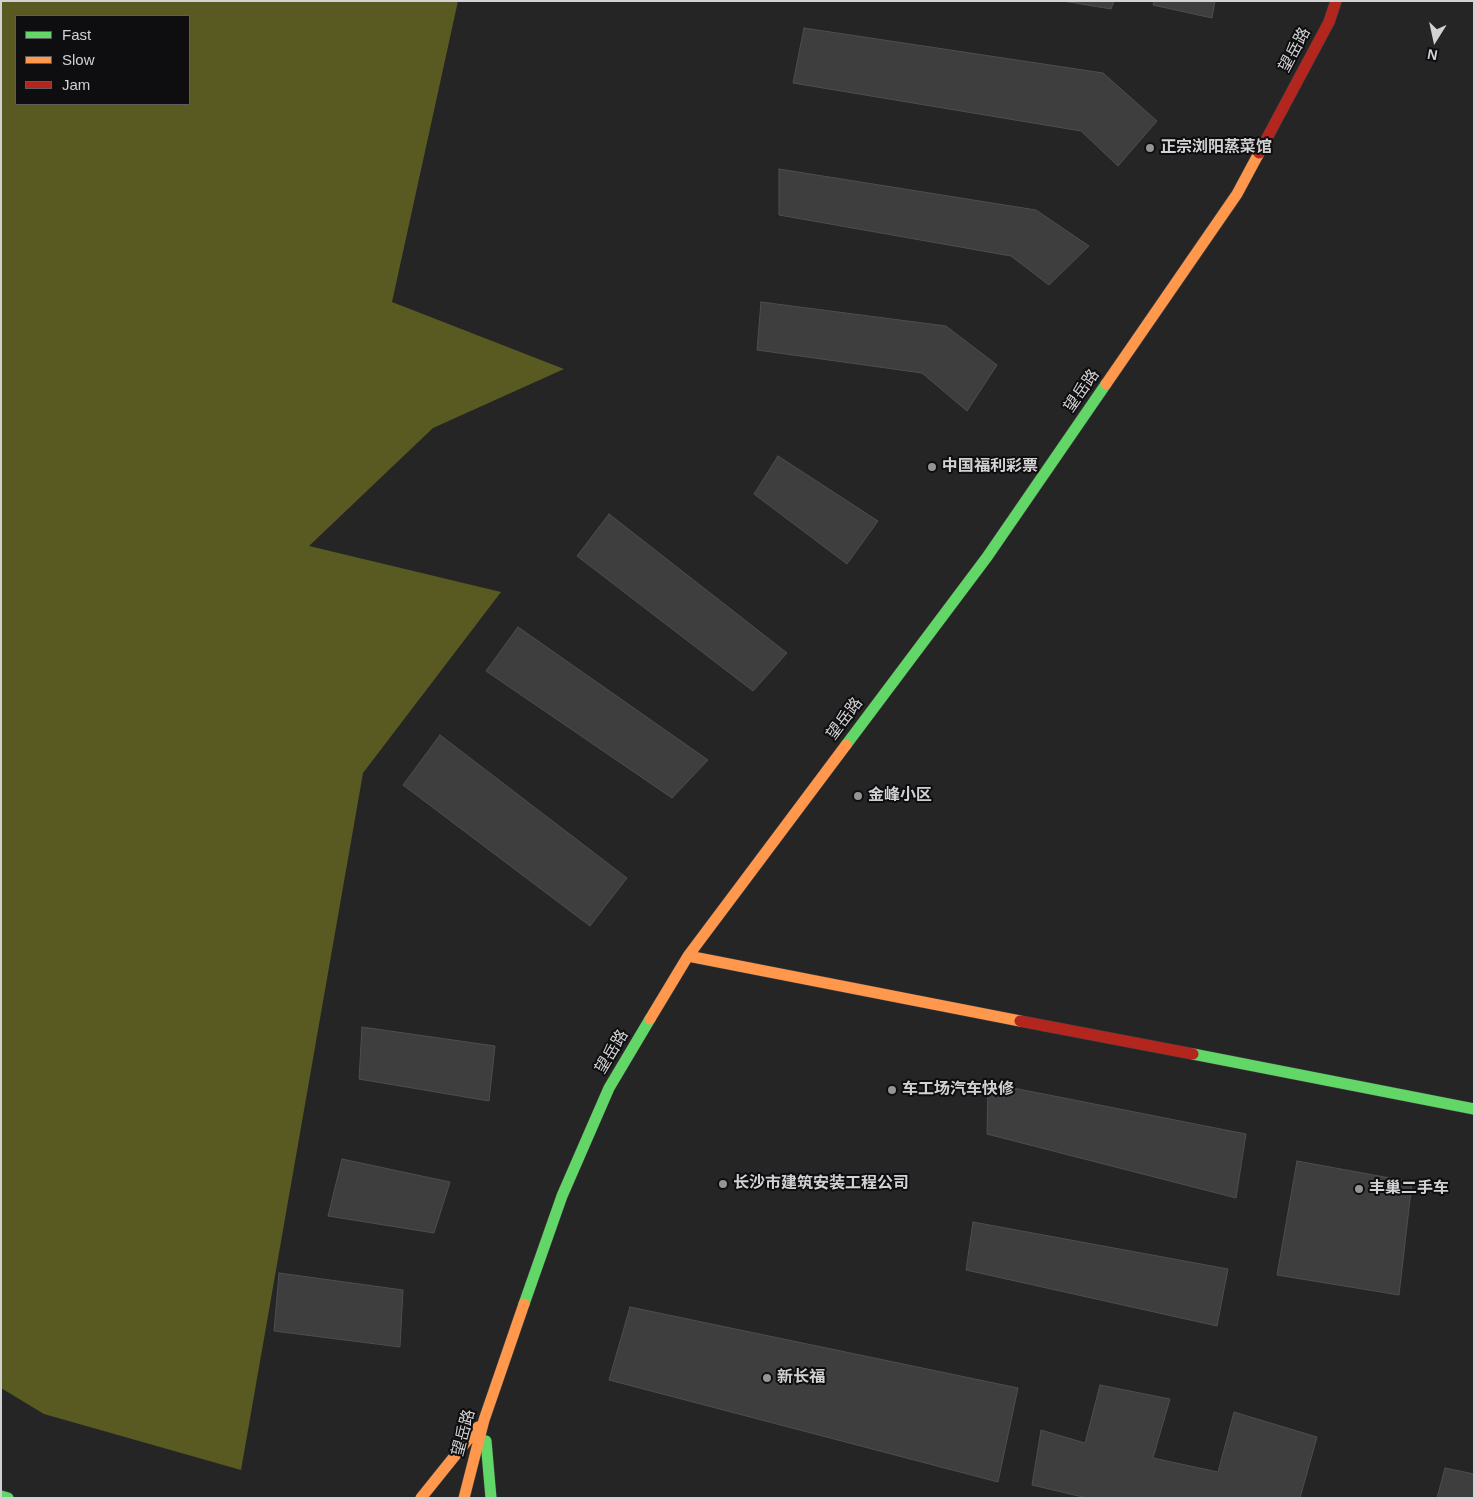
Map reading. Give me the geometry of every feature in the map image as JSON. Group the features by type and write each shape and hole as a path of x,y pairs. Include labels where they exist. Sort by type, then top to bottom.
{"street":[{"name":"望岳路","path":"464,1498 484,1420 562,1196 609,1088 688,956 987,557 1237,194 1329,22 1336,1"},
{"path":"688,956 1474,1108"},
{"path":"421,1498 484,1420"},
{"path":"484,1420 491,1498"},
{"path":"1,1496 8,1498"}],"shaded area":[{"path":"1,1 458,1 392,302 564,369 433,428 309,546 501,592 363,773 241,1470 44,1414 1,1388"}],"building":[{"path":"1063,1 1114,1 1111,9"},
{"path":"1154,1 1215,1 1212,18 1153,5"},
{"path":"804,28 1103,73 1157,121 1118,166 1081,131 793,83"},
{"path":"779,169 1036,210 1089,246 1049,285 1011,256 779,215"},
{"path":"761,302 946,326 997,365 967,411 922,373 757,350"},
{"path":"778,456 878,521 847,564 754,494"},
{"path":"609,514 787,653 753,691 577,556"},
{"path":"518,627 708,760 672,798 486,671"},
{"path":"440,735 627,878 590,926 403,785"},
{"path":"362,1027 495,1046 489,1101 359,1079"},
{"path":"988,1083 1246,1134 1236,1198 987,1134"},
{"path":"342,1159 450,1182 434,1233 328,1216"},
{"path":"1297,1161 1412,1182 1399,1295 1277,1275"},
{"path":"973,1222 1228,1269 1217,1326 966,1270"},
{"path":"279,1273 403,1290 400,1347 274,1331"},
{"path":"630,1307 1018,1388 998,1482 609,1380"},
{"path":"1100,1385 1170,1399 1153,1458 1218,1472 1234,1412 1317,1437 1300,1498 1087,1498 1032,1485 1041,1430 1085,1443"},
{"path":"1445,1468 1474,1474 1474,1498 1437,1498"}],"traffic: fast":[{"path":"846,745 987,557 1106,384"},
{"path":"524,1304 562,1196 609,1088 650,1019"},
{"path":"1193,1054 1474,1109"},
{"path":"486,1441 491,1498"},
{"path":"1,1496 8,1498"}],"traffic: slow":[{"path":"1106,384 1237,194 1259,153"},
{"path":"650,1019 688,956 846,745"},
{"path":"688,956 1020,1021"},
{"path":"464,1498 484,1420 524,1304"},
{"path":"421,1498 478,1427"}],"traffic: jam":[{"path":"1259,153 1329,22 1336,1"},
{"path":"1020,1021 1193,1054"}],"place":[{"name":"正宗浏阳蒸菜馆","path":"1150,148"},
{"name":"中国福利彩票","path":"932,467"},
{"name":"金峰小区","path":"858,796"},
{"name":"车工场汽车快修","path":"892,1090"},
{"name":"长沙市建筑安装工程公司","path":"723,1184"},
{"name":"丰巢二手车","path":"1359,1189"},
{"name":"新长福","path":"767,1378"}]}
